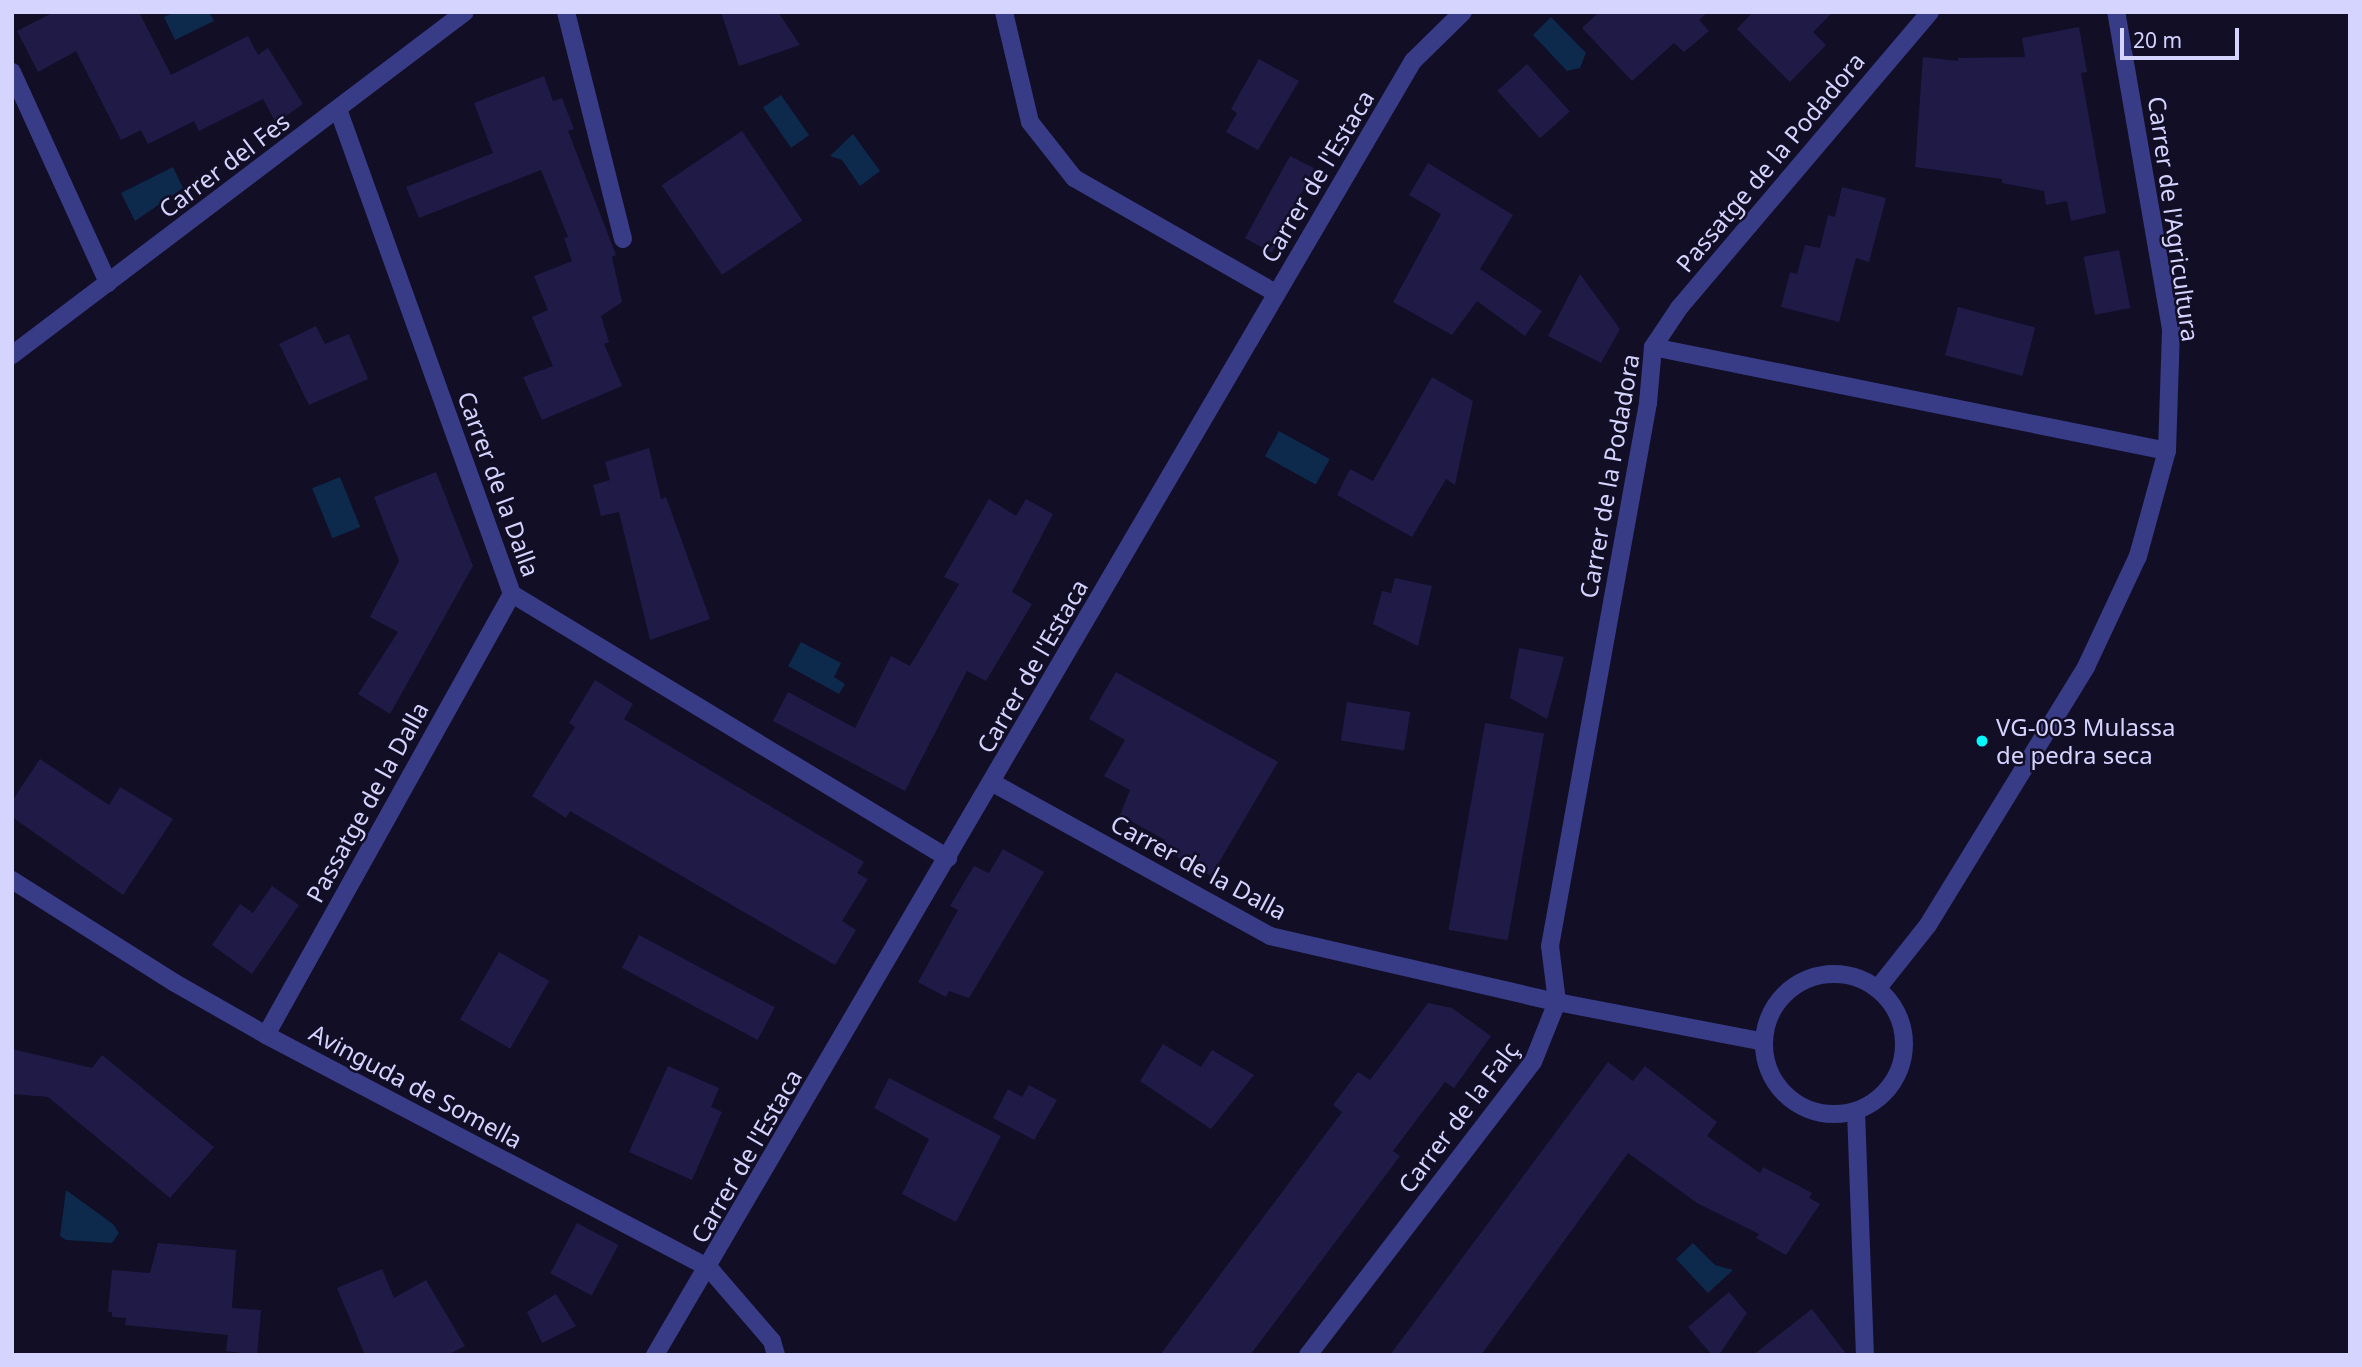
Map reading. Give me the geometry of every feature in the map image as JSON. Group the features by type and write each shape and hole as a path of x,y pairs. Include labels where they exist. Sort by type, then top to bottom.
{"street":[{"name":"Carrer del Fes","path":"12,355 465,12"},
{"path":"566,12 623,239"},
{"path":"1004,12 1030,122 1074,178 1276,293"},
{"name":"Carrer de l'Estaca","path":"655,1355 709,1268 1413,61 1463,12"},
{"name":"Passatge de la Podadora","path":"1653,347 1662,329 1722,256 1930,12"},
{"name":"Carrer de l'Agricultura","path":"1878,988 1928,925 2086,667 2138,556 2167,451 2171,329 2116,12"},
{"path":"12,72 108,283"},
{"name":"Carrer de la Dalla","path":"338,109 512,594 948,858"},
{"name":"Carrer de la Podadora","path":"1557,1002 1550,946 1648,403 1653,347 2167,451"},
{"name":"Passatge de la Dalla","path":"266,1035 512,594"},
{"name":"Carrer de la Dalla","path":"993,783 1270,936 1557,1002"},
{"name":"Avinguda de Somella","path":"12,880 175,984 266,1035 709,1268 772,1341 776,1355"},
{"path":"1837,973 1878,988 1902,1024 1905,1053 1898,1077 1876,1102 1856,1111 1816,1113 1793,1102 1767,1066 1764,1042 1774,1007 1786,992 1807,979 1837,973"},
{"path":"1557,1002 1764,1042"},
{"name":"Carrer de la Falç","path":"1308,1355 1533,1062 1557,1002"},
{"path":"1856,1111 1866,1355"}],"water":[{"path":"174,12 209,12 214,21 175,40 164,17"},
{"path":"1551,17 1586,53 1580,68 1567,71 1533,35"},
{"path":"781,95 809,135 791,148 763,108"},
{"path":"853,134 880,171 860,186 842,160 830,156"},
{"path":"173,167 183,188 135,221 121,193"},
{"path":"1279,431 1330,459 1316,484 1265,456"},
{"path":"340,477 360,527 332,538 312,488"},
{"path":"801,642 841,663 834,677 845,684 839,694 788,666"},
{"path":"66,1190 113,1224 119,1233 112,1243 66,1240 60,1236"},
{"path":"1693,1243 1715,1265 1733,1270 1708,1293 1676,1259"}],"building":[{"path":"54,12 139,12 171,75 248,36 258,55 268,48 303,104 276,123 263,99 199,131 194,121 148,144 141,130 121,140 76,51 38,72 17,31"},
{"path":"721,12 778,12 800,45 739,66"},
{"path":"1599,12 1708,12 1699,20 1709,31 1684,52 1674,43 1632,81 1582,28"},
{"path":"1753,12 1833,12 1813,32 1826,45 1790,82 1737,29"},
{"path":"2079,27 2087,72 2081,73 2106,213 2071,221 2067,201 2046,205 2044,191 2002,183 2002,179 1915,167 1923,57 1958,61 1958,58 2025,57 2022,38"},
{"path":"1259,59 1299,81 1258,150 1226,132 1237,113 1231,109"},
{"path":"1527,64 1570,112 1540,138 1497,91"},
{"path":"544,76 553,101 562,98 574,129 568,131 616,255 612,257 622,302 601,316 609,342 604,344 622,386 542,420 523,377 553,366 532,317 548,310 534,276 572,261 564,238 568,237 541,170 419,218 406,187 493,153 474,103"},
{"path":"742,131 802,221 722,275 662,185"},
{"path":"1290,156 1314,168 1272,253 1245,238"},
{"path":"1428,163 1513,215 1480,269 1542,311 1525,336 1477,301 1452,335 1393,302 1441,214 1409,195"},
{"path":"1842,187 1886,198 1869,262 1856,258 1839,322 1781,307 1790,272 1797,274 1805,245 1820,248 1828,215 1835,217"},
{"path":"2119,250 2130,308 2095,315 2084,257"},
{"path":"1580,274 1620,329 1601,363 1548,336"},
{"path":"1958,307 2035,328 2022,376 1945,355"},
{"path":"316,326 325,344 349,334 368,379 309,405 279,344"},
{"path":"1432,377 1473,401 1455,485 1446,479 1412,537 1337,495 1350,469 1373,481"},
{"path":"649,448 661,499 666,497 710,619 650,640 619,512 601,516 593,485 610,480 605,462"},
{"path":"436,472 473,566 390,714 358,694 398,632 370,617 399,561 374,497"},
{"path":"989,499 1016,516 1026,499 1053,514 1012,592 1032,604 986,681 967,671 905,791 773,721 788,692 855,728 891,656 910,666 959,584 944,577"},
{"path":"1395,578 1432,586 1418,646 1373,624 1382,591 1391,593"},
{"path":"1519,648 1564,657 1547,719 1510,698"},
{"path":"1116,672 1278,762 1211,876 1161,848 1165,840 1120,815 1130,790 1104,776 1125,740 1089,719"},
{"path":"595,680 633,704 624,719 864,862 857,873 868,879 842,921 856,930 835,965 570,811 566,818 532,796 575,727 569,723"},
{"path":"1347,702 1410,712 1404,751 1341,741"},
{"path":"1485,723 1544,733 1508,940 1449,930"},
{"path":"40,759 109,805 120,787 173,819 123,895 12,817 12,801"},
{"path":"1003,849 1044,872 969,998 949,991 946,997 918,982 958,910 950,906 974,866 989,873"},
{"path":"272,886 299,905 252,974 212,945 240,904 253,913"},
{"path":"639,935 775,1007 758,1040 622,968"},
{"path":"499,952 549,981 510,1049 460,1020"},
{"path":"1428,1003 1452,1008 1491,1036 1454,1088 1445,1082 1393,1151 1400,1156 1250,1355 1160,1355 1342,1112 1333,1105 1358,1072 1370,1080"},
{"path":"1163,1044 1201,1067 1212,1050 1254,1075 1211,1129 1140,1081"},
{"path":"12,1049 92,1068 102,1055 214,1147 170,1198 48,1097 12,1094"},
{"path":"1608,1062 1633,1081 1645,1066 1717,1122 1707,1136 1760,1173 1763,1167 1812,1193 1809,1198 1820,1204 1786,1255 1756,1238 1759,1234 1697,1203 1628,1153 1481,1355 1390,1355"},
{"path":"668,1066 719,1088 711,1107 722,1112 692,1180 629,1152"},
{"path":"889,1078 1001,1136 956,1222 902,1194 929,1139 874,1108"},
{"path":"1029,1085 1057,1100 1034,1140 993,1118 1008,1089 1022,1097"},
{"path":"577,1223 618,1245 592,1295 550,1273"},
{"path":"158,1243 236,1250 232,1308 261,1310 257,1355 226,1351 228,1335 125,1325 126,1318 112,1317 112,1312 108,1312 112,1270 150,1273"},
{"path":"382,1269 394,1298 426,1280 465,1346 448,1355 365,1355 337,1288"},
{"path":"1729,1292 1747,1313 1719,1355 1712,1355 1688,1327"},
{"path":"556,1294 576,1326 542,1343 527,1312"},
{"path":"1812,1309 1847,1355 1753,1355"}],"place":[{"name":"VG-003 Mulassa de pedra seca","path":"1982,741"}]}
